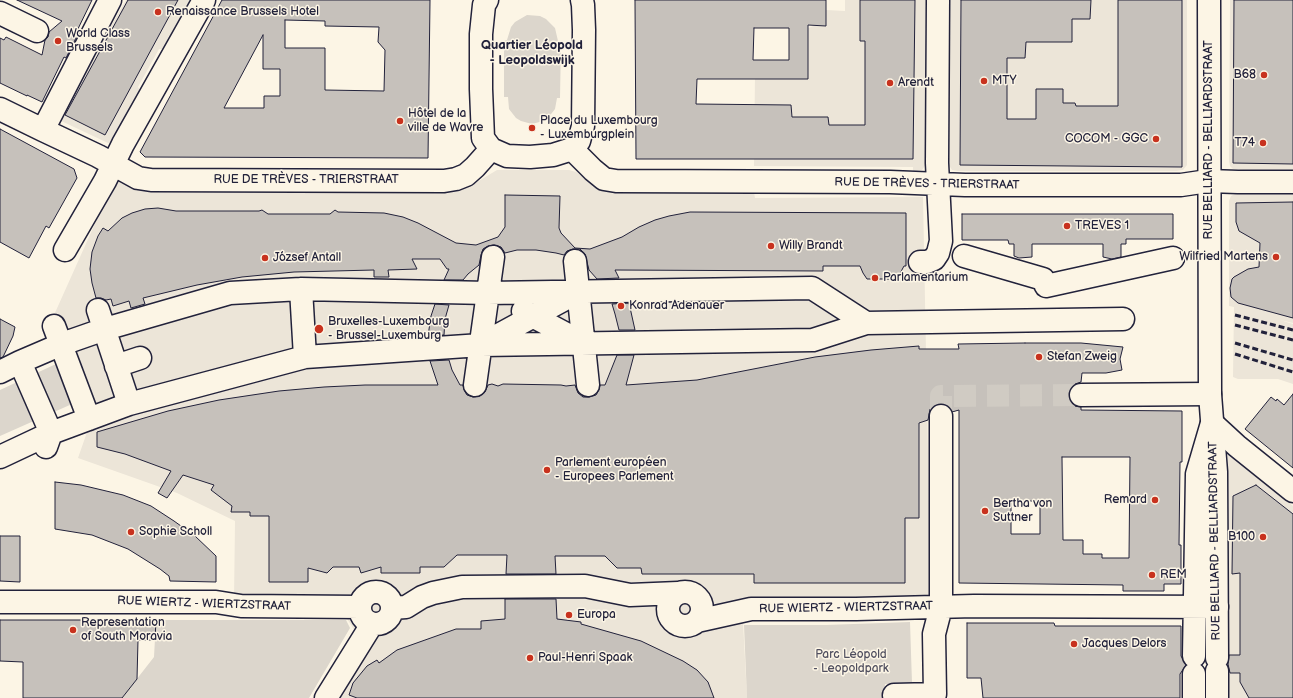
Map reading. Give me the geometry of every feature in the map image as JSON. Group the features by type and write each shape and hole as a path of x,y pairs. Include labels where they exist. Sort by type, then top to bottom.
{"street":[{"path":"43,130 110,0"},
{"path":"65,250 105,181 123,144 204,0"},
{"path":"486,0 484,5 481,34 481,109 483,138 491,149 507,156 530,157 553,155 572,149 578,141 583,126 584,30 582,0"},
{"path":"920,262 927,262 934,259 938,253 941,241 937,163 938,0"},
{"name":"RUE BELLIARD - BELLIARDSTRAAT","path":"1209,0 1208,181 1210,394 1216,472 1217,698"},
{"path":"0,13 37,31"},
{"name":"RUE DE TRÈVES - TRIERSTRAAT","path":"0,109 114,164 138,178 150,180 444,181 456,179 466,174 475,167 491,149"},
{"name":"RUE DE TRÈVES - TRIERSTRAAT","path":"572,149 604,179 616,181 890,182 965,185 1181,185 1208,181 1293,182"},
{"path":"964,256 1044,279 1046,286 1045,321"},
{"path":"475,385 493,257"},
{"path":"1046,286 1174,258"},
{"path":"575,261 588,385"},
{"path":"0,372 20,362 58,335 102,320 230,294 301,289 488,293 812,288 866,323"},
{"path":"301,289 295,330 305,357"},
{"path":"481,345 578,292"},
{"path":"488,293 584,343"},
{"path":"0,457 48,443 89,419 129,404 305,357 481,345 812,340 866,323 1123,319"},
{"path":"102,320 129,404"},
{"path":"58,335 89,419"},
{"path":"116,366 140,358"},
{"path":"20,362 48,443"},
{"path":"1081,395 1210,394"},
{"path":"894,695 935,696 932,607 940,416"},
{"path":"1212,423 1237,446 1293,491"},
{"name":"RUE BELLIARD - BELLIARDSTRAAT","path":"1194,698 1196,474 1212,423"},
{"name":"RUE WIERTZ - WIERTZSTRAAT","path":"0,602 216,602 242,606 366,616 364,598 374,593 384,595 391,603 392,608 406,607 422,597 433,593 462,587 585,586 630,595 687,595 751,609 880,609 932,607 1217,607"},
{"name":"RUE WIERTZ - WIERTZSTRAAT","path":"630,595 668,615 674,623 684,627 697,621 751,609"},
{"path":"668,615 667,608 673,597 687,595 700,601 702,612 697,621"},
{"path":"326,698 366,616"}],"shaded area":[{"path":"126,0 191,0 165,48 159,49 138,87 141,92 112,142 108,143 57,119"},
{"path":"845,0 1187,0 1187,165 1183,170 1176,171 958,171 952,170 947,162 926,164 922,170 913,172 913,167 754,166 755,73 789,60 790,28 808,28 817,25 826,10 845,11"},
{"path":"1230,0 1293,0 1293,323 1280,320 1293,324 1293,384 1278,379 1238,379 1233,377 1234,307 1229,306 1229,201 1231,196 1244,193 1244,170 1233,169 1230,166 1229,161"},
{"path":"497,170 569,170 576,172 601,191 638,191 640,193 754,192 755,198 923,197 931,613 743,622 747,698 333,698 358,636 337,603 234,601 235,521 177,493 78,458 93,415 54,315 115,179 138,188 165,189 459,190 467,188"},
{"path":"1228,447 1264,475 1261,480 1293,506 1293,698 1228,698"}],"green space":[{"path":"527,15 540,16 546,19 555,28 558,41 561,41 560,98 557,98 555,109 548,118 532,124 516,118 509,109 508,97 504,97 504,41 507,40 511,27 515,22"},
{"path":"56,364 72,404 0,436 0,390"},
{"path":"156,620 346,620 350,628 309,698 122,698 154,657"},
{"name":"Parc Léopold - Leopoldpark","path":"910,622 912,683 885,684 884,698 747,698 744,625 826,625"}],"building":[{"path":"17,0 92,0 74,37 76,38 66,58 64,57 42,102 0,83 0,38 4,40 6,37 42,55 45,40 48,37 49,32 62,21"},
{"path":"128,0 178,0 105,135 65,115"},
{"path":"222,0 430,0 428,158 145,157 140,152","holes":["285,20 325,21 325,26 379,27 378,42 385,50 384,91 325,90 325,48 285,48","263,35 263,69 280,69 280,96 264,96 264,108 224,108"]},
{"path":"635,0 826,0 826,26 808,25 808,79 697,79 696,104 791,105 792,117 828,117 829,125 865,125 865,41 860,41 860,0 915,0 913,159 636,159","holes":["754,28 789,28 789,60 753,60"]},
{"path":"961,0 1091,0 1090,19 1072,19 1072,42 1026,42 1025,58 1007,58 1007,119 1036,119 1036,89 1063,89 1063,103 1075,103 1076,106 1118,106 1118,0 1182,0 1182,167 960,165"},
{"path":"1234,0 1293,0 1293,164 1233,163"},
{"path":"0,129 74,169 77,178 49,228 46,226 29,258 0,242"},
{"path":"505,195 560,196 559,228 561,233 575,248 590,249 622,237 655,220 690,212 906,213 906,266 904,266 897,279 867,279 860,266 823,266 823,271 615,270 619,278 597,279 589,270 585,254 580,249 567,251 564,255 536,250 517,250 505,253 501,247 494,245 483,249 479,265 463,280 444,280 449,269 447,269 440,259 412,259 417,269 388,270 389,277 374,277 374,270 294,272 242,277 197,285 143,298 145,304 131,308 129,301 113,306 111,299 106,300 96,298 92,283 90,269 92,252 98,236 103,228 108,231 122,218 145,209 158,208 176,211 262,210 268,214 330,214 335,210 338,212 384,213 403,217 418,223 456,243 476,245 498,237 505,227"},
{"name":"Wilfried Martens","path":"1293,202 1293,318 1238,303 1231,297 1230,288 1234,277 1248,269 1259,267 1260,243 1239,231 1236,222 1236,203"},
{"name":"TREVES 1","path":"962,214 1173,214 1173,239 1126,239 1126,244 1121,244 1121,257 1112,259 1103,257 1103,244 1032,244 1032,257 1019,258 1014,256 1014,244 1009,244 1008,240 962,240"},
{"path":"629,303 635,330 619,330 612,304"},
{"path":"435,304 449,305 445,319 444,335 428,336 431,316"},
{"path":"0,319 15,327 13,336 3,357 0,358"},
{"path":"1081,343 1123,347 1120,359 1122,370 1106,373 1082,373 1081,382 1075,384 1070,389 1070,401 1075,406 1081,407 1081,410 1182,411 1179,545 1181,545 1181,584 1164,584 1164,591 1123,591 1123,585 959,583 959,410 952,412 948,405 941,404 935,405 930,409 928,420 919,423 919,518 905,518 905,583 754,583 754,574 642,574 641,568 617,568 605,556 555,556 556,574 506,574 507,555 457,555 444,567 420,567 420,573 381,573 381,567 361,573 359,567 333,567 327,573 308,568 308,582 269,582 269,516 250,516 250,512 231,512 232,506 211,490 214,485 183,475 167,498 158,493 171,471 125,454 97,447 97,432 168,411 219,400 279,391 324,387 365,385 438,385 430,361 449,360 452,370 460,385 463,385 467,395 473,397 480,396 485,392 488,385 492,384 498,386 503,384 575,385 578,393 583,397 589,397 596,395 600,385 605,385 617,355 634,355 626,385 697,380 815,357 871,350 919,346 919,349 959,349 958,344","holes":["1062,457 1130,457 1129,558 1102,558 1102,554 1083,554 1083,540 1063,540","1011,501 1040,501 1040,534 1011,534"]},
{"path":"1293,394 1293,468 1245,429 1271,397 1276,401 1277,399 1284,405"},
{"name":"Sophie Scholl","path":"55,482 81,485 123,495 151,506 195,536 216,556 216,582 170,581 169,576 160,569 128,549 92,535 55,529"},
{"path":"1256,485 1293,514 1293,698 1249,698 1240,682 1240,673 1230,673 1228,664 1229,655 1240,655 1240,573 1232,574 1233,496"},
{"path":"0,536 20,536 20,582 0,581"},
{"name":"Paul-Henri Spaak","path":"505,599 556,599 557,619 581,622 581,624 641,641 683,661 697,670 708,682 714,698 357,698 349,695 353,683 367,666 377,660 379,663 397,650 456,629 481,629 481,621 505,619"},
{"path":"0,620 156,620 155,640 138,640 137,679 122,698 23,698 23,662 0,661"},
{"name":"Jacques Delors","path":"967,623 1054,623 1055,626 1181,626 1181,656 1186,665 1180,674 1180,698 983,698 981,678 967,678"}],"tunnel":[{"path":"941,416 941,396 1081,395"}],"railway":[{"path":"1235,315 1293,330"},
{"path":"1235,325 1293,340"},
{"path":"1235,343 1293,360"},
{"path":"1235,354 1293,372"}],"place":[{"name":"Renaissance Brussels Hotel","path":"158,12"},
{"name":"World Class Brussels","path":"58,41"},
{"name":"B68","path":"1264,75"},
{"name":"MTY","path":"984,81"},
{"name":"Arendt","path":"890,83"},
{"name":"Hôtel de la ville de Wavre","path":"400,121"},
{"name":"Place du Luxembourg - Luxemburgplein","path":"532,128"},
{"name":"COCOM - GGC","path":"1156,139"},
{"name":"T74","path":"1263,143"},
{"name":"TREVES 1","path":"1067,226"},
{"name":"Willy Brandt","path":"771,246"},
{"name":"Wilfried Martens","path":"1276,257"},
{"name":"József Antall","path":"265,258"},
{"name":"Parlamentarium","path":"875,278"},
{"name":"Konrad Adenauer","path":"621,306"},
{"name":"Bruxelles-Luxembourg - Brussel-Luxemburg","path":"319,329"},
{"name":"Stefan Zweig","path":"1039,357"},
{"name":"Parlement européen - Europees Parlement","path":"547,470"},
{"name":"Remard","path":"1155,500"},
{"name":"Bertha von Suttner","path":"985,511"},
{"name":"Sophie Scholl","path":"131,532"},
{"name":"B100","path":"1263,537"},
{"name":"REM","path":"1152,575"},
{"name":"Europa","path":"569,615"},
{"name":"Representation of South Moravia","path":"73,630"},
{"name":"Jacques Delors","path":"1074,644"},
{"name":"Paul-Henri Spaak","path":"530,658"}],"district":[{"name":"Quartier Léopold - Leopoldswijk","path":"532,54"}]}
